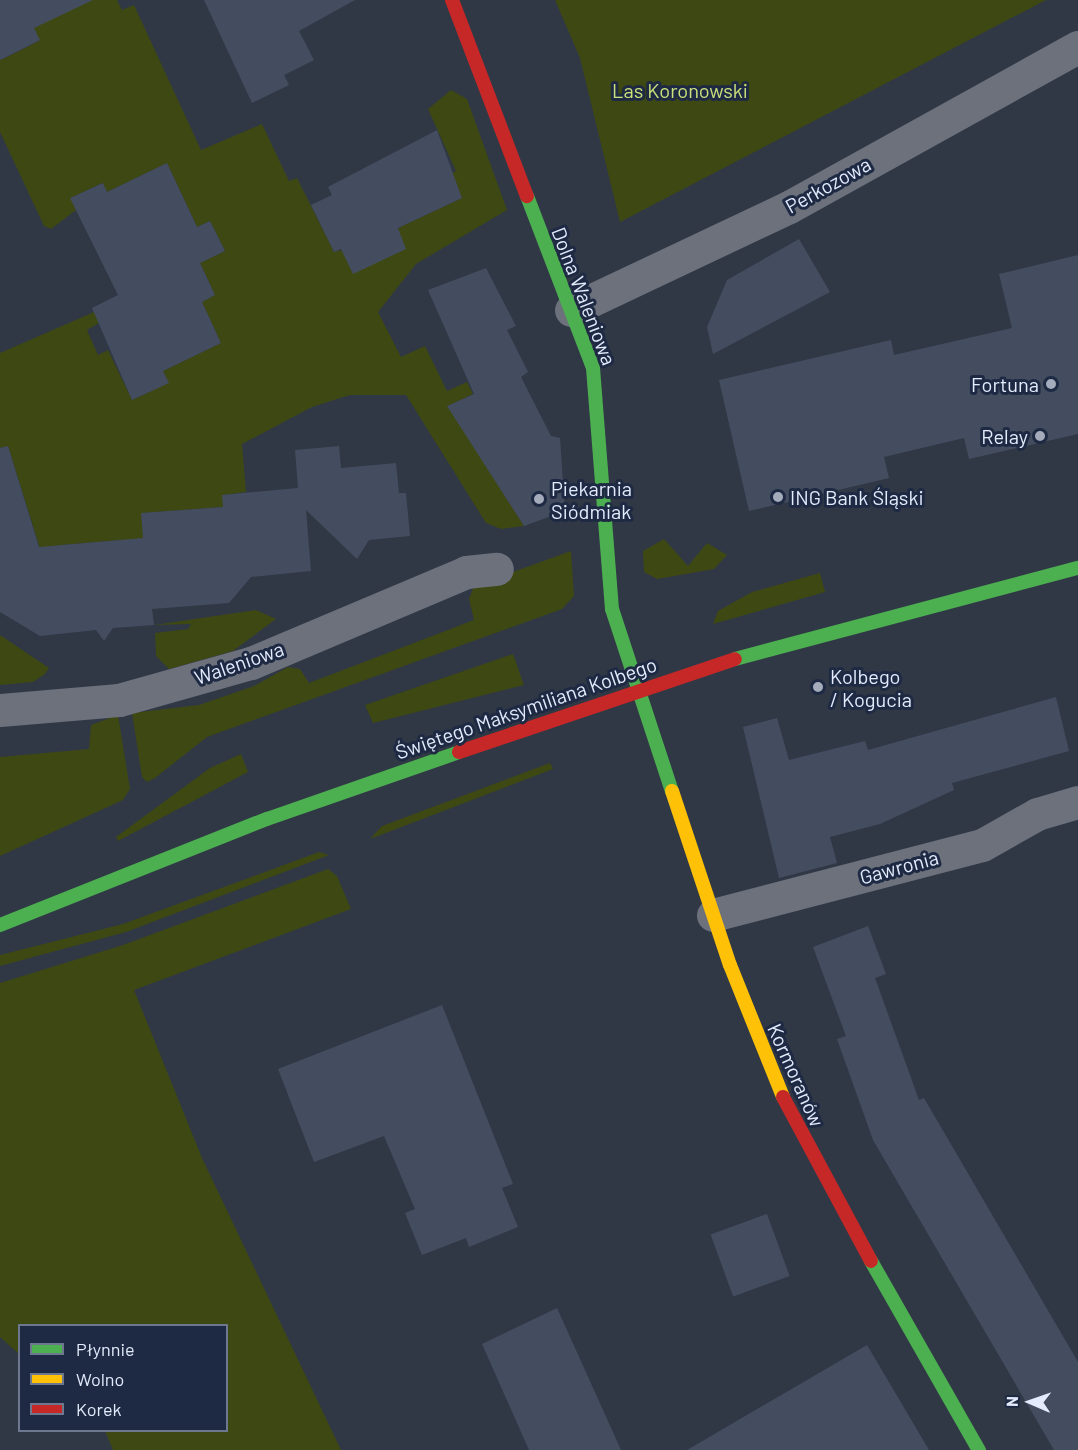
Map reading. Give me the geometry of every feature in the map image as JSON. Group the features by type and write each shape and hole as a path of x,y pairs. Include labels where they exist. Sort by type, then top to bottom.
{"street":[{"name":"Dolna Waleniowa","path":"452,0 571,310 599,396 609,596 635,690"},
{"name":"Perkozowa","path":"571,310 789,207 1078,47"},
{"name":"Świętego Maksymiliana Kolbego","path":"0,925 267,819 635,690 839,627 1078,568"},
{"name":"Waleniowa","path":"0,710 119,700 251,663 482,570"},
{"name":"Kormoranów","path":"635,690 763,1056 814,1162 979,1450"},
{"name":"Gawronia","path":"713,915 982,845 1037,813 1078,802"}],"green space":[{"path":"87,0 117,0 122,10 134,5 201,150 262,124 289,181 297,178 334,252 400,235 398,228 462,198 450,174 456,171 428,109 451,90 467,99 507,210 416,264 378,312 401,357 425,346 447,391 467,382 473,394 448,406 524,526 501,529 486,523 406,395 350,395 312,407 242,444 246,492 223,495 223,507 142,513 144,549 120,540 61,545 43,558 8,446 0,448 0,353 94,312 99,323 87,330 98,355 108,350 132,400 168,383 163,371 221,343 202,302 215,295 200,263 225,251 210,221 197,227 167,163 107,192 102,183 71,198 76,210 51,229 44,226 0,132 0,54 3,59 39,41 34,28"},
{"name":"Las Koronowski","path":"555,0 1046,0 620,222 580,58"},
{"path":"664,539 688,566 707,543 727,555 714,569 657,579 644,572 643,551"},
{"path":"571,551 574,596 562,609 207,737 155,778 147,782 142,777 132,713 199,705 254,686 288,667 300,669 309,683 474,620 469,599 474,586"},
{"path":"820,573 825,592 713,624 718,611 752,592"},
{"path":"256,610 276,619 233,651 169,669 156,656 155,633 188,629 191,624 154,625"},
{"path":"0,635 49,668 45,674 33,682 0,685"},
{"path":"513,654 524,685 373,723 365,705"},
{"path":"118,715 130,789 123,800 0,856 0,757 89,749 91,725"},
{"path":"241,754 248,772 118,841 116,837 210,768"},
{"path":"550,763 553,769 370,839 382,826"},
{"path":"319,852 329,855 126,932 0,966 0,955 123,924"},
{"path":"328,869 337,876 351,909 134,990 202,1158 341,1450 113,1450 105,1432 228,1432 228,1324 18,1324 18,1353 0,1337 0,983 123,945"}],"building":[{"path":"0,0 93,0 34,28 40,40 0,60"},
{"path":"204,0 355,0 299,31 314,60 284,75 289,85 252,103"},
{"path":"437,130 462,198 398,228 406,249 353,274 341,249 334,252 311,205 332,195 328,187"},
{"path":"167,163 197,227 210,221 225,251 200,263 215,295 202,302 221,343 163,371 169,383 132,400 92,308 118,295 70,198 103,183 107,192"},
{"path":"799,239 830,292 713,354 707,327 727,280"},
{"path":"1078,255 1078,434 969,459 964,438 884,457 889,478 749,511 719,380 891,340 894,355 1012,328 999,274"},
{"path":"486,268 516,326 507,330 528,372 521,377 551,436 560,438 565,511 524,526 447,406 474,394 428,290"},
{"path":"8,446 39,547 143,538 141,513 223,507 222,495 298,488 295,450 339,446 341,468 396,463 399,493 406,493 410,536 369,540 357,559 306,510 311,571 251,577 229,603 152,609 154,625 113,628 104,641 96,630 40,636 0,612 0,448"},
{"path":"1056,697 1069,751 952,783 954,790 880,824 830,837 837,863 779,878 743,727 777,718 789,760 865,741 868,750"},
{"path":"868,926 886,974 875,978 919,1100 924,1098 1078,1362 1078,1450 1054,1450 873,1140 837,1039 846,1036 813,947"},
{"path":"442,1005 513,1184 502,1188 518,1227 469,1247 466,1238 422,1255 405,1213 415,1209 384,1136 314,1162 278,1069"},
{"path":"767,1214 790,1276 733,1297 711,1235"},
{"path":"557,1308 621,1450 529,1450 482,1344"},
{"path":"867,1345 929,1450 687,1450"}],"traffic: fast":[{"path":"527,196 593,368 612,609 672,791"},
{"path":"735,659 1078,568"},
{"path":"0,925 267,819 459,752"},
{"path":"871,1261 979,1450"}],"traffic: slow":[{"path":"672,791 730,965 783,1097"}],"traffic: jam":[{"path":"452,0 527,196"},
{"path":"459,752 735,659"},
{"path":"783,1097 871,1261"}],"place":[{"name":"Fortuna","path":"1051,384"},
{"name":"Relay","path":"1040,436"},
{"name":"ING Bank Śląski","path":"778,497"},
{"name":"Piekarnia Siódmiak","path":"539,499"},
{"name":"Kolbego / Kogucia","path":"818,687"}]}
